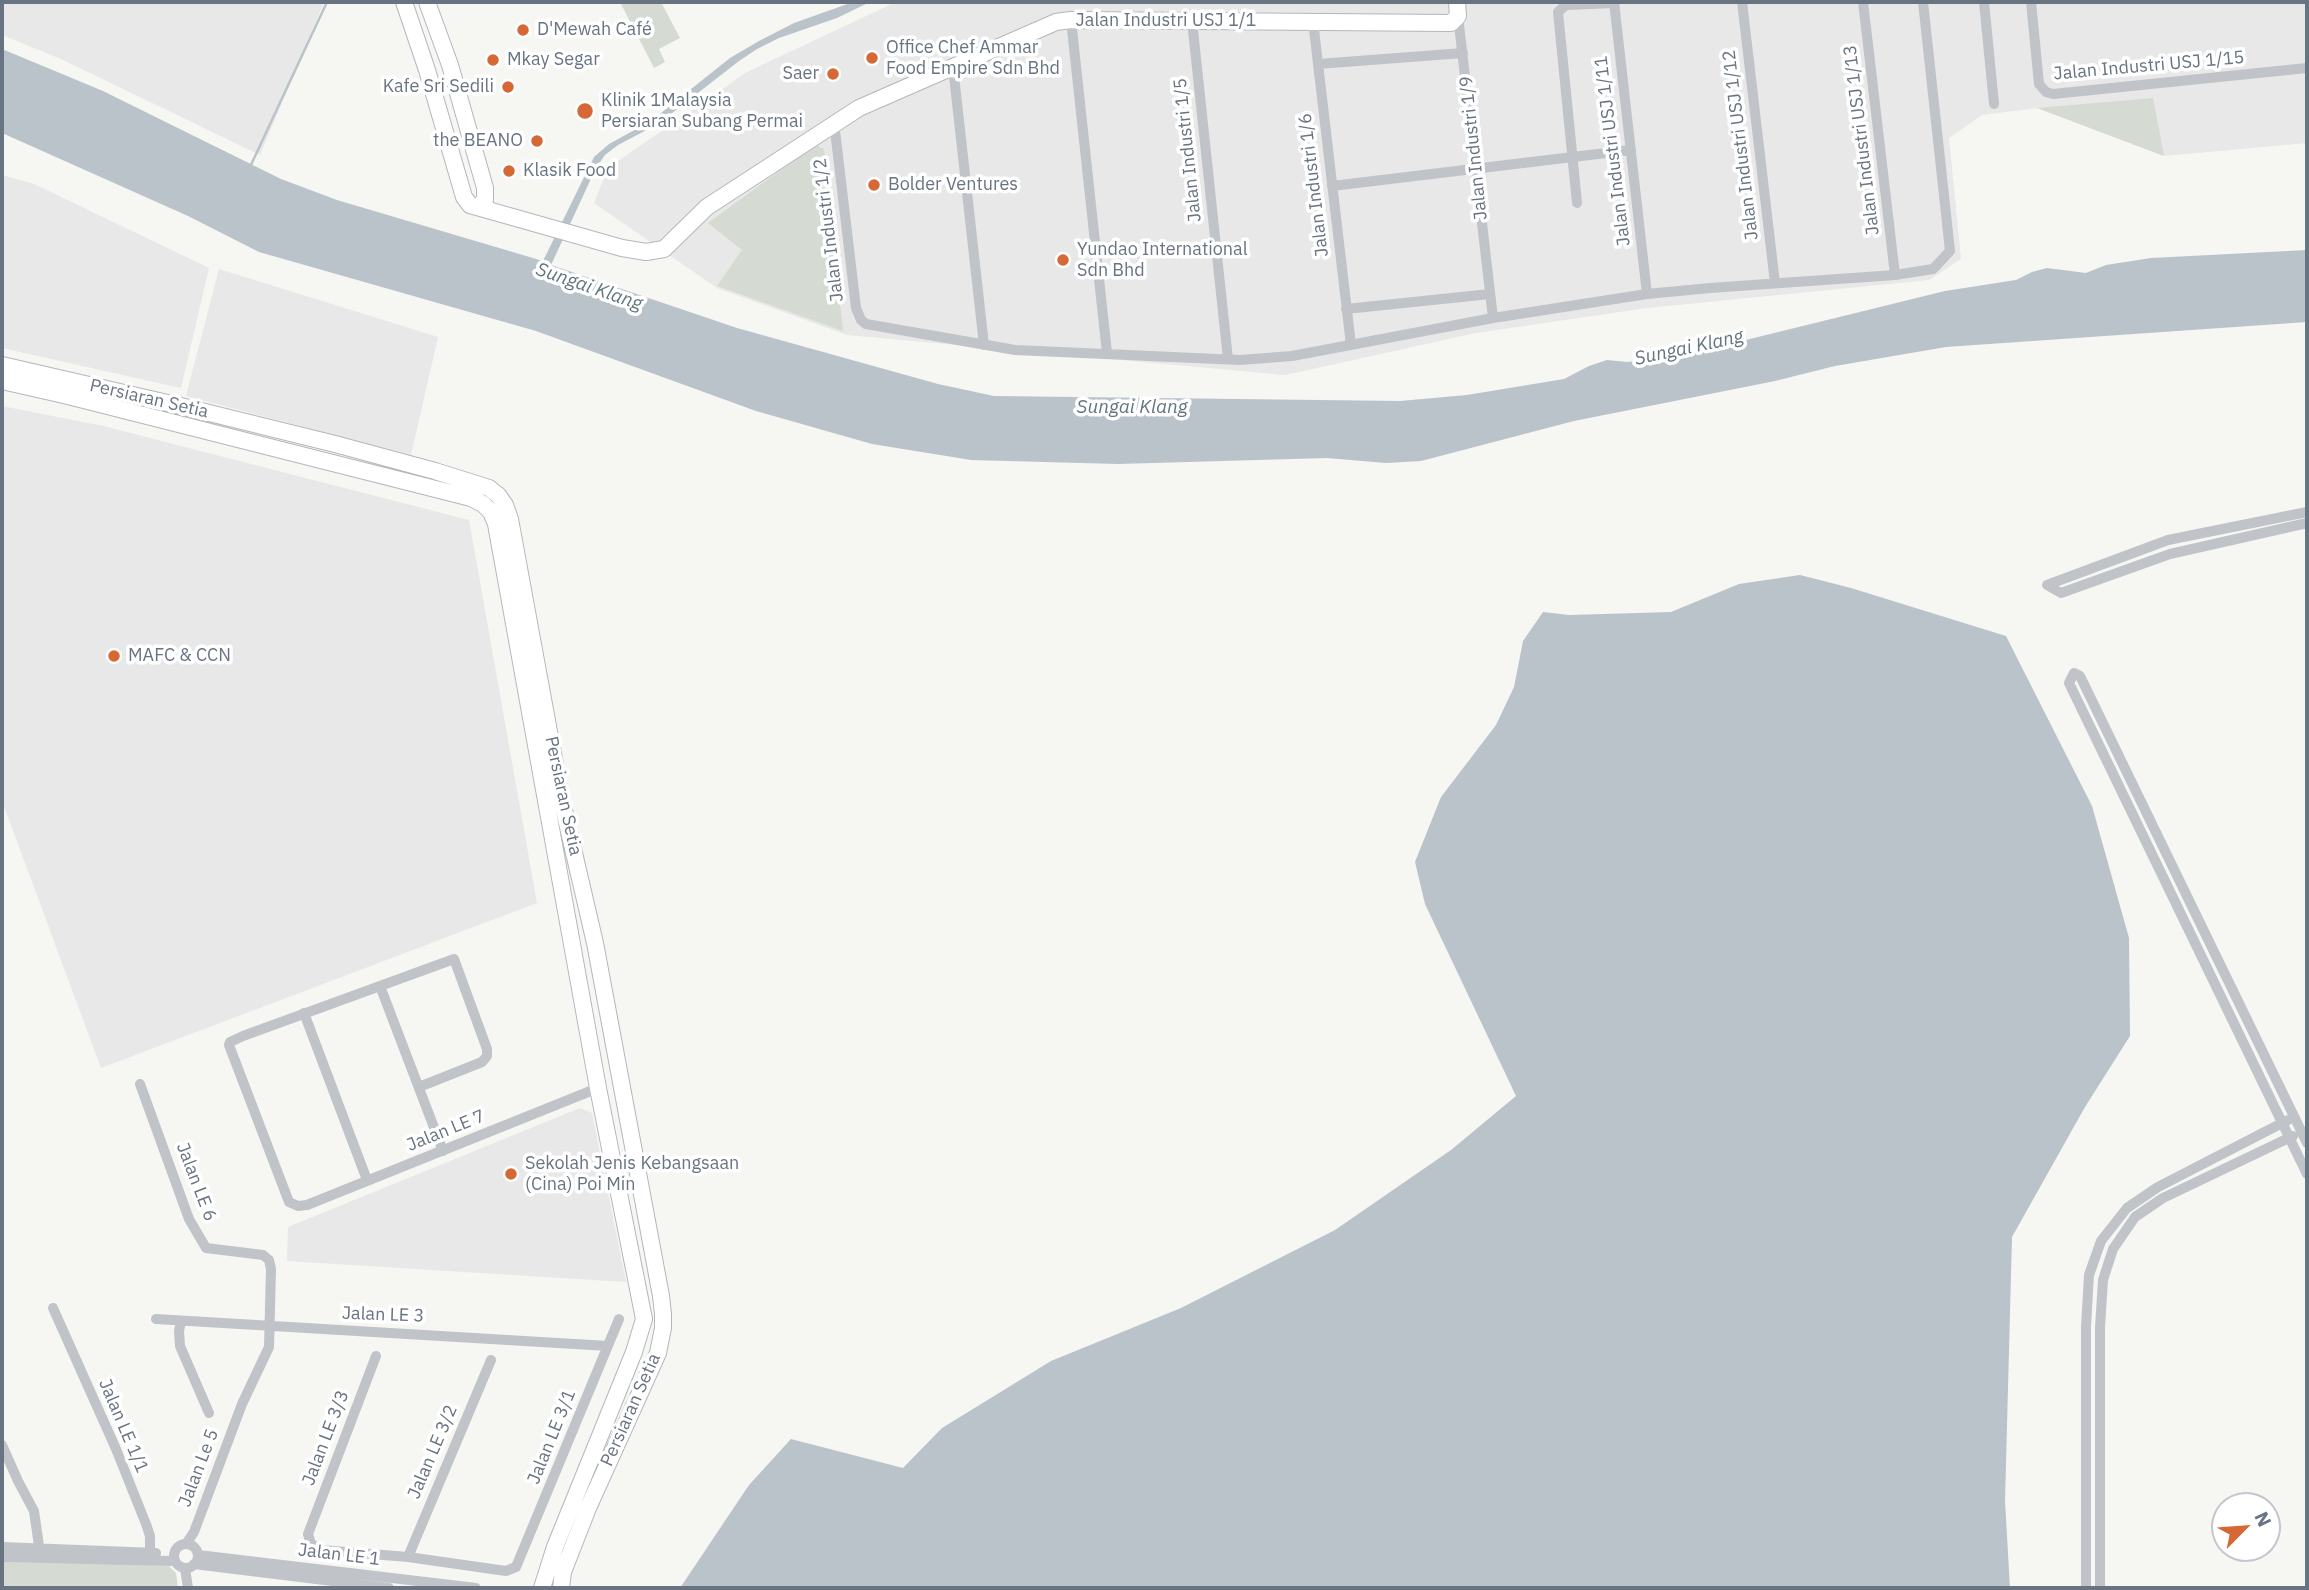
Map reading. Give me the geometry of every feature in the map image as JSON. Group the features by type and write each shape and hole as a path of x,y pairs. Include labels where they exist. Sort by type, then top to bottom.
{"street":[{"path":"404,2 464,197 470,205 479,206 485,200 485,188 450,65 426,2"},
{"path":"1577,203 1558,12 1566,5 1614,2"},
{"name":"Jalan Industri USJ 1/11","path":"1614,2 1647,294"},
{"name":"Jalan Industri USJ 1/12","path":"1742,2 1774,283"},
{"name":"Jalan Industri USJ 1/13","path":"1863,2 1895,275"},
{"path":"953,67 984,345 1015,350 1256,360 1647,294 1895,275 1933,269 1950,251 1923,2"},
{"path":"1984,2 1994,104"},
{"name":"Jalan Industri USJ 1/15","path":"2032,2 2039,83 2046,92 2053,94 2307,68"},
{"name":"Jalan Industri USJ 1/1","path":"479,206 550,228 646,252 664,248 707,207 834,122 859,108 1056,22 1451,23 1457,9"},
{"name":"Jalan Industri 1/9","path":"1457,9 1493,318"},
{"path":"1071,20 1107,354"},
{"name":"Jalan Industri 1/5","path":"1192,21 1228,359"},
{"name":"Jalan Industri 1/6","path":"1313,21 1351,345"},
{"path":"1318,64 1463,53"},
{"name":"Jalan Industri 1/2","path":"834,122 856,308 861,320 873,326 984,345"},
{"path":"1332,186 1631,150"},
{"path":"1346,309 1490,294"},
{"name":"Persiaran Setia","path":"2,365 335,444 489,488 598,1088 644,1318 635,1352 555,1547 552,1587"},
{"name":"Persiaran Setia","path":"2,381 471,498 494,505 510,519 561,797 586,900 621,1082 661,1296 663,1328 658,1353 588,1508 563,1572 552,1587"},
{"path":"2307,512 2168,540 2047,586 2061,593 2171,554 2307,523"},
{"path":"2307,1143 2080,676 2074,673 2070,683 2307,1174"},
{"path":"367,1180 304,1013 452,959 456,960 487,1049 487,1056 482,1062 419,1087"},
{"path":"380,985 443,1151"},
{"name":"Jalan LE 7","path":"304,1013 234,1040 229,1045 289,1202 298,1206 307,1205 598,1088"},
{"path":"598,1088 621,1082"},
{"name":"Jalan LE 6","path":"140,1084 188,1219 206,1248 263,1255 269,1260 270,1326"},
{"path":"2086,1588 2086,1327 2089,1275 2101,1241 2127,1208 2158,1187 2295,1116"},
{"path":"2100,1588 2100,1327 2103,1280 2113,1249 2135,1217 2163,1198 2302,1132"},
{"name":"Jalan LE 1/1","path":"53,1308 127,1475 146,1524 150,1556"},
{"name":"Jalan LE 3","path":"156,1319 608,1346"},
{"name":"Jalan LE 3/1","path":"408,1557 506,1571 516,1567 619,1319"},
{"path":"181,1321 180,1346 209,1413"},
{"name":"Jalan Le 5","path":"186,1544 194,1532 243,1404 266,1358 270,1326"},
{"name":"Jalan LE 3/3","path":"357,1553 316,1548 308,1534 376,1356"},
{"name":"Jalan LE 3/2","path":"408,1557 491,1360"},
{"path":"2,1445 34,1511 40,1553"},
{"path":"185,1560 196,1549 186,1544 176,1549 185,1560 188,1588"},
{"name":"Jalan LE 1","path":"2,1547 40,1553 150,1556 389,1588"},
{"name":"Jalan LE 1","path":"2,1557 40,1553"},
{"path":"354,1582 357,1553 408,1557"},
{"name":"Jalan LE 1","path":"354,1582 476,1588"}],"shaded area":[{"path":"2,2 324,2 260,155 61,59 2,35"},
{"path":"620,2 661,2 680,38 659,49 665,62 654,68"},
{"path":"896,2 2307,2 2307,143 2164,156 2037,108 1982,115 1949,138 1961,259 1929,280 1647,308 1476,333 1285,375 847,335 717,288 594,203 608,168 747,72"},
{"path":"2153,98 2164,156 2037,108"},
{"path":"815,145 824,149 843,331 717,286 742,250 708,223"},
{"path":"2,175 34,184 209,268 181,388 2,348"},
{"path":"219,269 438,337 411,455 186,396"},
{"path":"2,406 103,426 469,520 537,903 101,1068 2,801"},
{"name":"Sekolah Jenis Kebangsaan (Cina) Poi Min","path":"580,1108 592,1113 626,1282 287,1261 288,1227"},
{"path":"2,1562 169,1566 176,1573 178,1588 2,1588"}],"water":[{"name":"Sungai Klang","path":"853,2 870,2 757,49 658,124 605,155 596,168 551,265 737,328 938,384 994,396 1400,401 1467,395 1564,379 1607,360 1628,362 1693,353 1945,291 2016,280 2047,268 2086,273 2106,265 2151,258 2307,250 2307,322 1946,347 1835,366 1775,381 1574,421 1421,461 1386,463 1327,458 1118,464 971,460 872,444 756,411 536,331 259,252 188,216 2,133 2,49 103,91 281,179 337,200 543,261 594,157 609,144 651,121 730,58 759,41 794,23"},
{"path":"1800,575 2006,636 2092,806 2129,938 2130,1036 2085,1107 2012,1237 2005,1501 2010,1588 680,1588 749,1485 791,1439 903,1468 942,1428 1051,1361 1181,1308 1335,1230 1451,1150 1516,1096 1425,904 1415,862 1441,797 1496,725 1514,687 1523,641 1543,612 1569,615 1671,612 1739,584"}],"waterway":[{"path":"250,167 327,2"}],"place":[{"name":"D'Mewah Café","path":"523,30"},
{"name":"Office Chef Ammar Food Empire Sdn Bhd","path":"872,58"},
{"name":"Mkay Segar","path":"493,60"},
{"name":"Saer","path":"833,74"},
{"name":"Kafe Sri Sedili","path":"508,87"},
{"name":"Klinik 1Malaysia Persiaran Subang Permai","path":"585,111"},
{"name":"the BEANO","path":"537,141"},
{"name":"Klasik Food","path":"509,171"},
{"name":"Bolder Ventures","path":"874,185"},
{"name":"Yundao International Sdn Bhd","path":"1063,260"},
{"name":"MAFC & CCN","path":"114,656"},
{"name":"Sekolah Jenis Kebangsaan (Cina) Poi Min","path":"511,1174"}]}
